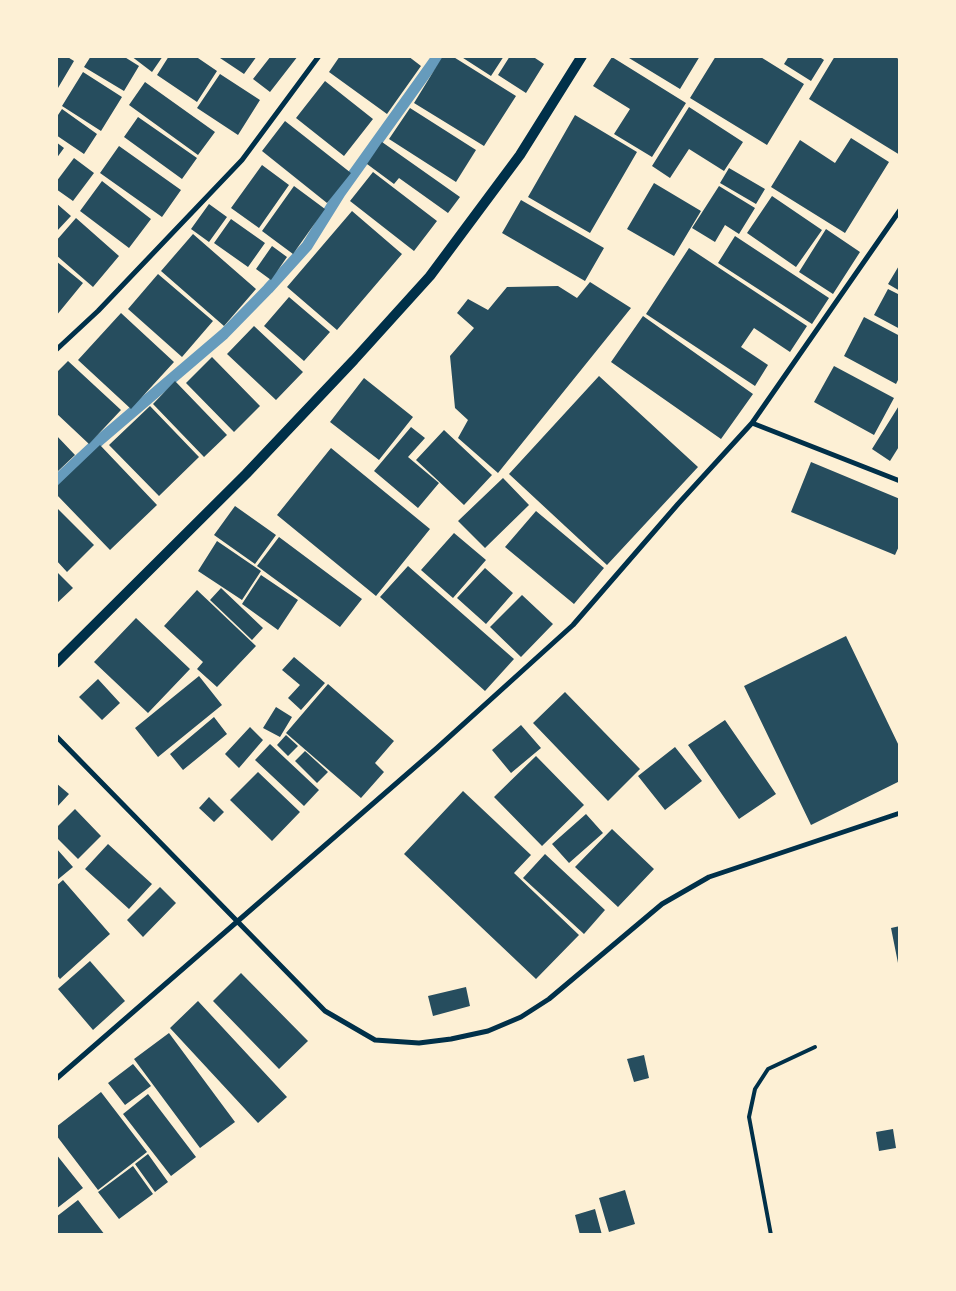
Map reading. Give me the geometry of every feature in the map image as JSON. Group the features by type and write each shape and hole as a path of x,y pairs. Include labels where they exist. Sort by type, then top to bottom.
{"main road":[{"path":"56,662 246,474 354,360 430,276 520,155 582,56"}],"street":[{"path":"56,350 98,311 242,160 319,56"},
{"path":"56,1079 437,748 573,625 678,504 752,423 900,210"},
{"path":"752,423 900,481"},
{"path":"56,736 325,1011 375,1040 419,1043 451,1039 488,1031 521,1017 550,999 662,904 709,877 900,813"}],"lane":[{"path":"771,1235 749,1117 755,1089 768,1069 815,1047"}],"building":[{"path":"56,56 66,56 74,61 58,88 56,87"},
{"path":"91,56 123,56 139,66 124,91 84,67"},
{"path":"131,56 163,56 152,72"},
{"path":"169,56 195,56 217,71 197,102 157,75"},
{"path":"217,56 257,56 244,74"},
{"path":"271,56 298,56 270,92 253,79"},
{"path":"340,56 408,56 421,66 387,114 329,72"},
{"path":"443,56 452,56 516,96 484,146 414,103"},
{"path":"460,56 504,56 491,76"},
{"path":"510,56 532,56 544,64 526,93 498,75"},
{"path":"630,56 700,56 680,89 629,58"},
{"path":"716,56 759,56 804,84 767,145 690,98"},
{"path":"789,56 818,56 824,60 811,81 784,64"},
{"path":"835,56 894,56 900,60 900,155 809,99"},
{"path":"612,57 686,103 652,157 614,134 630,109 593,86"},
{"path":"83,72 122,97 101,131 62,106"},
{"path":"220,74 260,100 238,135 197,108"},
{"path":"325,81 373,119 344,156 296,118"},
{"path":"145,82 215,132 198,155 129,105"},
{"path":"689,107 743,142 724,171 689,149 670,178 652,166"},
{"path":"410,108 476,150 456,182 389,139"},
{"path":"62,109 97,134 84,154 56,135 56,118"},
{"path":"575,115 637,152 590,233 528,197"},
{"path":"138,117 197,158 182,179 124,137"},
{"path":"285,121 351,173 327,203 262,151"},
{"path":"851,138 889,162 845,233 771,187 800,140 835,163"},
{"path":"56,142 64,148 56,159"},
{"path":"382,142 460,197 448,213 399,178 394,184 367,164"},
{"path":"119,146 181,190 162,217 100,173"},
{"path":"74,158 94,173 73,201 56,189 56,182"},
{"path":"262,165 289,185 259,228 231,208"},
{"path":"729,168 765,189 756,204 720,183"},
{"path":"373,172 437,221 414,251 350,201"},
{"path":"102,181 151,219 129,248 80,211"},
{"path":"654,183 701,211 674,256 627,229"},
{"path":"294,186 325,209 293,254 262,231"},
{"path":"719,186 755,208 739,234 725,225 715,242 692,228"},
{"path":"772,196 822,230 796,267 747,233"},
{"path":"521,200 604,248 585,281 502,233"},
{"path":"56,203 71,216 56,232"},
{"path":"209,204 227,217 209,242 191,229"},
{"path":"352,211 402,254 337,330 287,287"},
{"path":"76,218 119,256 93,287 56,255 56,241"},
{"path":"231,219 265,243 248,267 214,243"},
{"path":"826,229 860,252 833,294 799,272"},
{"path":"193,234 256,289 224,326 161,271"},
{"path":"735,236 829,298 812,324 718,263"},
{"path":"272,246 287,257 271,280 256,269"},
{"path":"689,248 807,326 790,352 754,328 741,347 768,365 755,386 646,314"},
{"path":"56,261 83,283 56,316"},
{"path":"900,264 900,291 888,284"},
{"path":"158,274 213,321 182,357 128,309"},
{"path":"590,282 631,308 498,473 458,438 468,420 455,408 450,356 474,328 457,313 468,299 488,310 507,287 558,286 577,298"},
{"path":"888,289 900,295 900,329 874,315"},
{"path":"289,297 330,332 304,361 264,326"},
{"path":"121,313 174,362 131,409 78,360"},
{"path":"643,316 753,394 721,439 611,362"},
{"path":"864,317 900,336 900,376 896,384 844,356"},
{"path":"254,326 303,372 276,400 227,354"},
{"path":"212,357 260,406 234,432 186,383"},
{"path":"68,361 121,410 89,444 56,413 56,373"},
{"path":"834,366 894,398 874,435 814,402"},
{"path":"599,376 698,467 607,565 509,474"},
{"path":"364,378 413,417 379,460 330,422"},
{"path":"175,381 227,435 204,457 153,404"},
{"path":"900,404 900,445 890,461 872,449"},
{"path":"150,406 199,457 159,496 109,445"},
{"path":"411,427 425,438 408,457 439,483 418,508 374,471"},
{"path":"444,430 492,475 464,505 416,460"},
{"path":"56,435 75,455 56,473"},
{"path":"100,445 157,505 110,550 56,494 56,487"},
{"path":"331,448 430,529 376,596 277,515"},
{"path":"811,462 900,499 900,544 895,555 791,512"},
{"path":"503,478 529,505 485,548 458,521"},
{"path":"235,506 276,535 255,564 214,535"},
{"path":"56,507 94,545 67,572 56,560"},
{"path":"536,511 604,568 574,604 505,547"},
{"path":"454,533 486,560 453,598 421,570"},
{"path":"279,537 362,599 340,627 257,566"},
{"path":"217,541 261,571 242,600 198,571"},
{"path":"408,566 514,659 485,691 380,597"},
{"path":"485,568 513,593 486,624 457,598"},
{"path":"56,571 73,588 56,604"},
{"path":"261,575 298,600 278,630 242,604"},
{"path":"221,588 263,628 252,640 210,600"},
{"path":"197,590 256,646 217,687 197,669 203,662 164,626"},
{"path":"522,595 553,624 521,657 490,627"},
{"path":"136,618 190,669 148,713 94,662"},
{"path":"846,636 900,748 900,781 811,825 744,686"},
{"path":"294,657 325,683 301,710 288,698 300,685 282,670"},
{"path":"199,676 222,705 158,757 135,728"},
{"path":"98,679 120,703 102,720 79,697"},
{"path":"328,684 394,741 375,763 384,772 361,798 286,733"},
{"path":"565,692 640,769 608,801 533,723"},
{"path":"276,707 292,717 280,737 263,728"},
{"path":"214,717 227,734 183,770 170,754"},
{"path":"725,720 776,794 739,819 688,745"},
{"path":"521,725 541,748 511,773 492,750"},
{"path":"250,727 263,740 239,768 225,754"},
{"path":"286,735 298,746 288,756 277,745"},
{"path":"270,744 319,790 304,806 255,760"},
{"path":"675,747 702,781 665,810 638,776"},
{"path":"305,751 328,772 317,783 295,761"},
{"path":"536,756 584,805 542,846 494,797"},
{"path":"258,772 300,812 272,841 230,800"},
{"path":"56,783 69,794 56,808"},
{"path":"463,791 531,855 514,873 579,935 536,979 404,854"},
{"path":"209,797 224,812 214,822 199,808"},
{"path":"75,809 101,836 78,859 56,837 56,828"},
{"path":"586,814 603,833 569,863 552,844"},
{"path":"612,829 654,869 618,907 575,867"},
{"path":"108,844 152,884 129,909 85,869"},
{"path":"56,848 73,867 56,881"},
{"path":"545,854 605,910 584,934 523,878"},
{"path":"63,880 110,934 60,979 56,974 56,886"},
{"path":"160,887 176,903 143,937 127,920"},
{"path":"900,926 900,968 899,968 891,928"},
{"path":"90,961 125,1001 93,1030 58,989"},
{"path":"241,973 308,1041 279,1069 213,1001"},
{"path":"466,987 470,1006 433,1016 428,996"},
{"path":"198,1001 287,1097 258,1123 170,1028"},
{"path":"169,1033 235,1122 200,1148 134,1059"},
{"path":"644,1055 649,1078 634,1082 627,1059"},
{"path":"133,1064 151,1086 125,1105 108,1083"},
{"path":"101,1092 147,1152 98,1190 56,1135 56,1127"},
{"path":"148,1094 196,1157 171,1176 123,1114"},
{"path":"893,1129 896,1148 879,1151 876,1132"},
{"path":"56,1154 83,1188 56,1209"},
{"path":"148,1154 168,1182 155,1192 135,1164"},
{"path":"133,1166 153,1194 119,1219 98,1192"},
{"path":"625,1190 635,1224 609,1232 599,1198"},
{"path":"78,1200 105,1235 56,1235 56,1217"},
{"path":"595,1209 602,1235 580,1235 575,1215"}],"waterway":[{"path":"56,481 101,439 224,334 307,246 340,193 438,56"}]}
